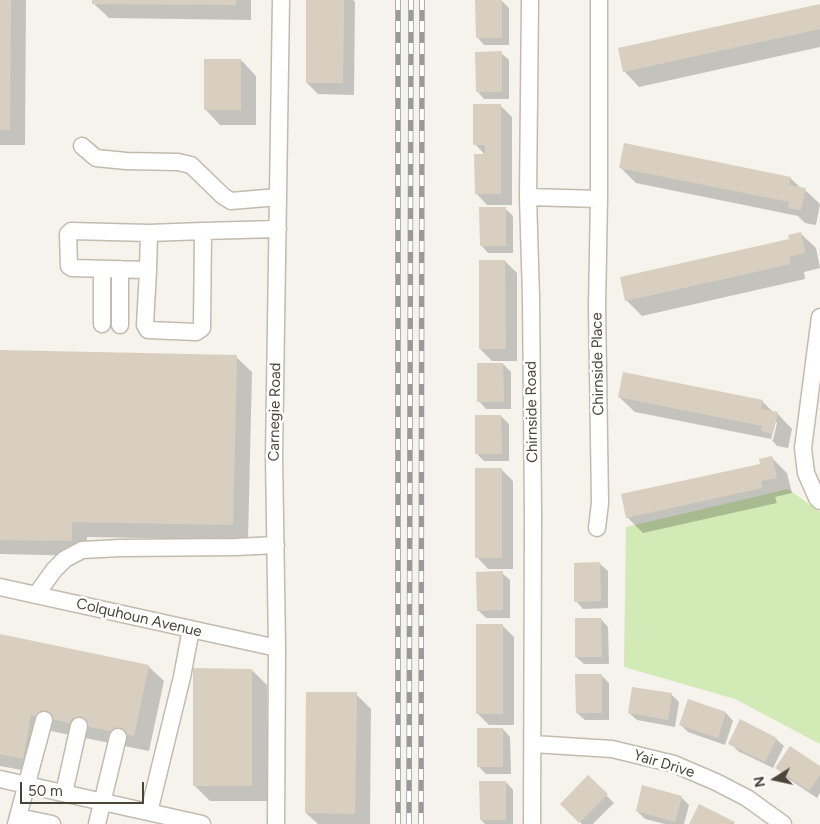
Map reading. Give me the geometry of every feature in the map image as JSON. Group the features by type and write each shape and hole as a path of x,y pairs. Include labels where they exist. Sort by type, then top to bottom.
{"street":[{"name":"Carnegie Road","path":"276,824 277,648 274,456 281,0"},
{"name":"Chirnside Road","path":"530,0 528,197 533,513 532,824"},
{"name":"Chirnside Place","path":"597,528 600,503 597,308 600,0"},
{"path":"82,146 96,158 126,161 178,162 191,165 230,201 278,196"},
{"path":"528,197 599,199"},
{"path":"148,270 72,268 69,266 68,234 71,232 149,233 278,230"},
{"path":"149,233 145,325 148,330 196,332 202,328 203,231"},
{"path":"102,269 102,324"},
{"path":"120,269 120,325"},
{"path":"820,317 803,448 806,473 820,501"},
{"path":"36,595 54,570 65,559 82,550 276,545"},
{"name":"Colquhoun Avenue","path":"0,586 277,648"},
{"path":"149,812 182,677 191,629"},
{"path":"44,720 17,820 52,824"},
{"path":"64,793 79,726"},
{"path":"97,824 118,737"},
{"name":"Yair Drive","path":"532,744 612,749 674,764 747,798 783,824"},
{"path":"0,779 202,824"}],"green space":[{"path":"788,489 820,512 820,744 735,699 624,667 626,527"}],"building":[{"path":"0,0 11,0 10,130 0,130"},
{"path":"92,0 236,0 236,5 92,4"},
{"path":"306,0 344,0 343,83 306,83"},
{"path":"475,0 502,0 502,38 476,38"},
{"path":"820,4 820,29 623,72 618,48"},
{"path":"502,51 502,92 476,92 475,52"},
{"path":"204,59 241,59 241,110 204,110"},
{"path":"473,104 501,104 501,194 475,194 474,154 485,154 485,145 473,145"},
{"path":"624,143 791,177 789,185 806,188 801,210 788,208 789,202 619,168"},
{"path":"479,207 506,207 506,246 480,246"},
{"path":"801,232 805,253 789,257 791,264 625,301 620,277 789,239 788,235"},
{"path":"479,260 505,260 506,349 479,349"},
{"path":"0,350 237,355 233,525 72,522 72,541 0,540"},
{"path":"477,363 503,363 504,402 477,402"},
{"path":"623,372 763,400 761,409 778,412 773,434 761,431 762,426 618,397"},
{"path":"475,415 501,415 502,454 475,454"},
{"path":"772,456 777,478 761,481 762,488 626,518 621,494 760,464 759,459"},
{"path":"475,468 502,468 502,558 475,558"},
{"path":"600,562 601,601 574,602 574,563"},
{"path":"503,571 503,610 477,611 476,572"},
{"path":"575,618 601,618 602,657 575,657"},
{"path":"476,624 503,624 503,714 476,714"},
{"path":"0,634 149,665 134,736 31,715 23,759 0,754"},
{"path":"193,668 252,669 252,786 193,786"},
{"path":"575,674 602,674 602,713 576,713"},
{"path":"632,687 672,693 668,720 628,713"},
{"path":"306,692 357,692 355,814 305,813"},
{"path":"688,699 726,712 718,738 679,725"},
{"path":"740,719 777,738 765,762 728,744"},
{"path":"477,728 503,728 503,767 477,767"},
{"path":"790,746 820,766 820,775 809,791 775,768"},
{"path":"588,775 608,794 579,823 560,804"},
{"path":"479,781 506,781 506,820 480,820"},
{"path":"642,785 682,796 675,822 636,811"},
{"path":"699,804 735,822 734,824 689,824"}],"railway":[{"path":"398,0 398,824"},
{"path":"409,824 411,0"},
{"path":"421,824 422,0"}]}
